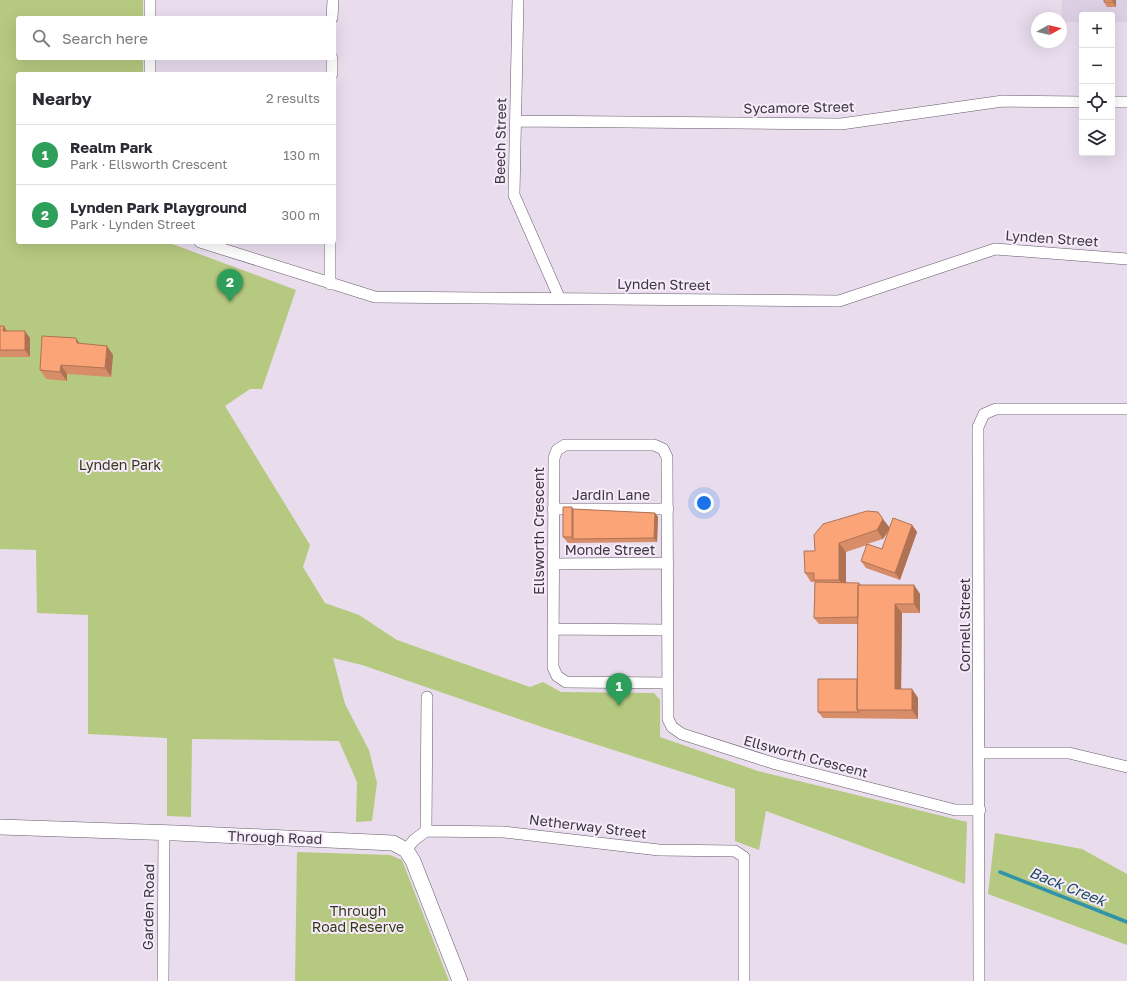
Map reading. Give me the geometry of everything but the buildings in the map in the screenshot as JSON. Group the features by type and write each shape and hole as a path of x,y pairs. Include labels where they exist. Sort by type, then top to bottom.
{"street":[{"path":"150,0 150,16"},
{"path":"332,16 333,0"},
{"name":"Beech Street","path":"518,0 514,195 560,297"},
{"path":"150,60 150,72"},
{"path":"332,60 332,72"},
{"name":"Sycamore Street","path":"516,122 842,124 1003,102 1079,102"},
{"path":"1115,102 1127,102"},
{"name":"Lynden Street","path":"206,244 375,297 495,299 560,297 838,301 995,249 1127,259"},
{"path":"330,244 330,284"},
{"name":"Cornell Street","path":"979,981 980,753 978,427 984,414 996,409 1127,409"},
{"name":"Ellsworth Crescent","path":"668,683 566,682 557,676 553,667 554,458 557,450 565,445 654,445 663,449 667,457 668,509 668,564 668,630 668,683 668,719 672,727 682,734 776,764 955,810 980,810"},
{"name":"Jardin Lane","path":"553,509 668,509"},
{"name":"Monde Street","path":"553,564 668,564"},
{"path":"553,629 668,630"},
{"path":"427,697 426,831 414,840 406,850 413,861 460,981"},
{"path":"980,753 1069,753 1127,767"},
{"name":"Through Road","path":"0,827 374,841 392,843 406,850"},
{"name":"Netherway Street","path":"426,831 504,832 659,850 735,851 744,857 744,981"},
{"name":"Garden Road","path":"163,981 164,833"}],"shaded area":[{"path":"1062,0 1127,0 1127,22 1115,22 1115,12 1079,12 1079,22 1067,22 1067,12 1061,12"}],"green space":[{"name":"Lynden Park","path":"0,0 143,0 143,16 16,16 16,60 143,60 143,72 16,72 16,244 172,244 296,290 262,389 250,389 225,406 310,545 303,567 325,603 359,615 397,640 530,687 543,682 561,692 654,693 660,700 660,737 758,771 967,822 965,884 766,811 759,850 735,841 735,789 548,729 362,665 333,658 345,704 369,750 377,783 372,821 356,822 357,782 339,741 192,739 191,817 167,816 167,738 88,734 88,615 37,613 36,550 0,549"},
{"path":"995,833 1082,849 1127,874 1127,945 988,894"},
{"name":"Through Road Reserve","path":"297,852 390,855 402,860 449,981 295,981"}],"waterway":[{"name":"Back Creek","path":"1000,872 1127,922"}],"place":[{"name":"Lynden Park Playground","path":"230,302"},
{"name":"Realm Park","path":"619,706"}]}
